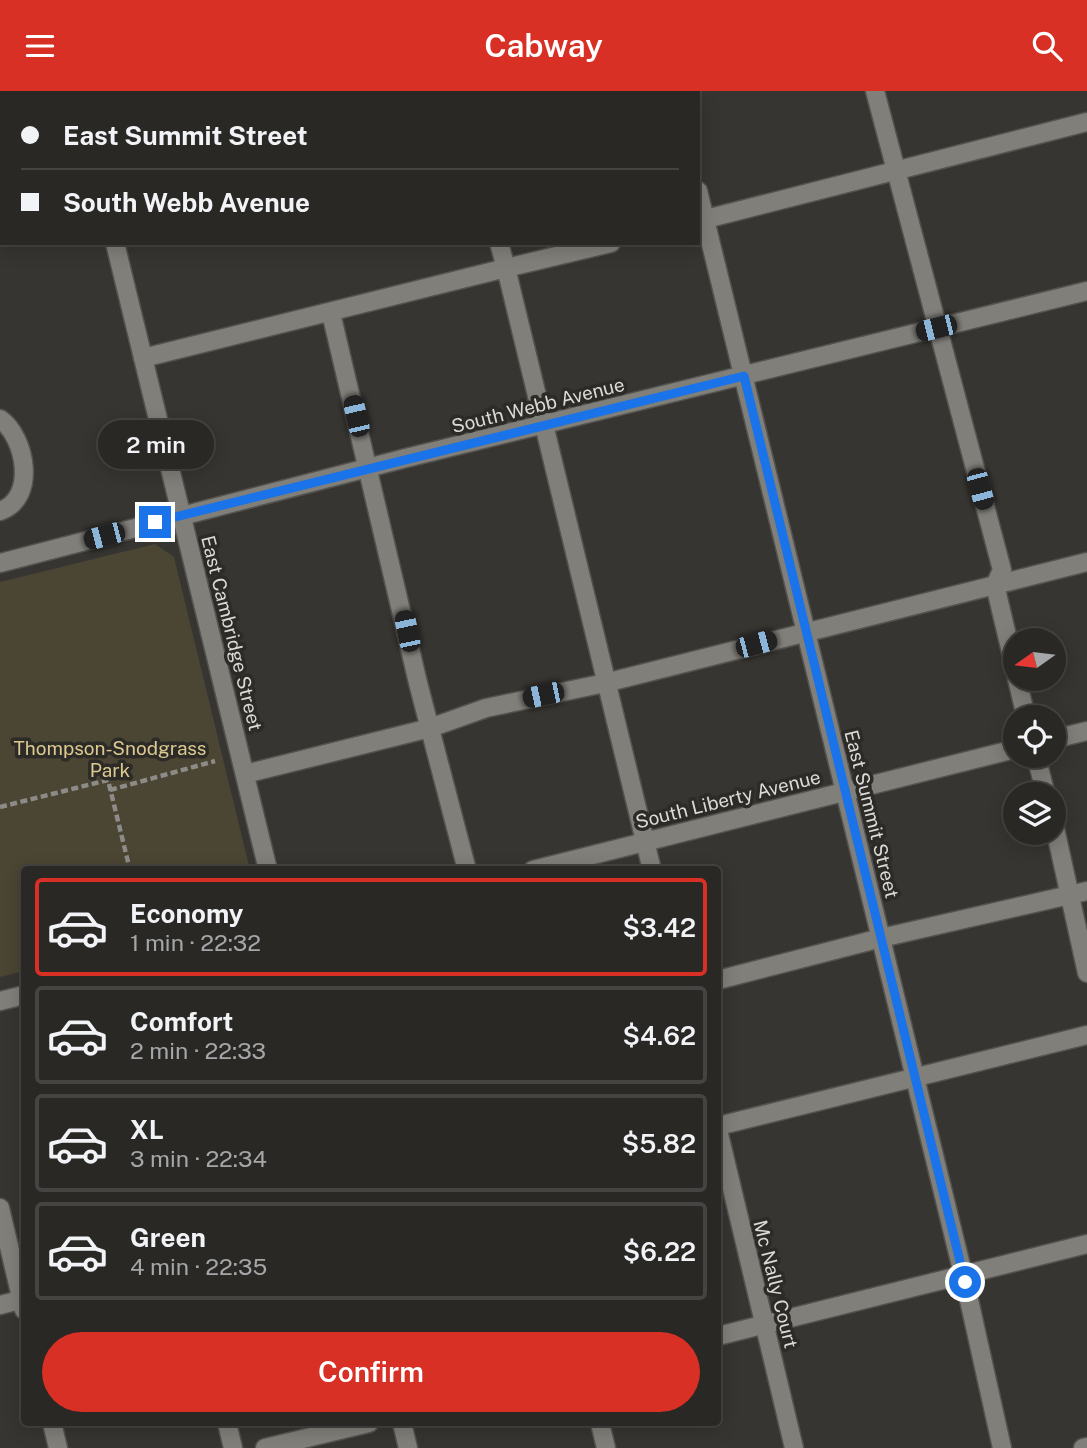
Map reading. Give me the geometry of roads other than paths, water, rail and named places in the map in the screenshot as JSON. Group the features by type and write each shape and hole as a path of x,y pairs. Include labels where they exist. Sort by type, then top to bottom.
{"street":[{"path":"875,91 1002,570 995,585 1005,628"},
{"path":"702,220 1087,122"},
{"name":"East Summit Street","path":"702,220 744,376 846,792 1002,1448"},
{"name":"East Cambridge Street","path":"115,245 267,866"},
{"path":"500,245 651,866"},
{"path":"143,358 331,313 439,282 603,245"},
{"name":"South Webb Avenue","path":"0,563 369,468 1087,291"},
{"path":"331,313 430,728 466,866"},
{"path":"0,419 17,444 24,489 18,500 0,511"},
{"path":"245,774 430,728 486,708 605,683 1087,562"},
{"path":"1066,736 1087,731"},
{"name":"South Liberty Avenue","path":"548,866 1003,752"},
{"path":"1062,845 1079,893 1087,973"},
{"path":"721,979 881,938 1079,893"},
{"path":"0,1001 21,996"},
{"path":"721,1127 1087,1035"},
{"name":"Mc Nally Court","path":"721,1141 794,1448"},
{"path":"0,1208 21,1291"},
{"path":"721,1335 1087,1244"},
{"path":"0,1305 21,1303"},
{"path":"53,1426 58,1448"},
{"path":"228,1426 233,1448"},
{"path":"265,1448 357,1426"},
{"path":"403,1426 408,1448"},
{"path":"601,1426 606,1448"}],"park label":[{"name":"Thompson-Snodgrass Park","path":"110,759"}]}
